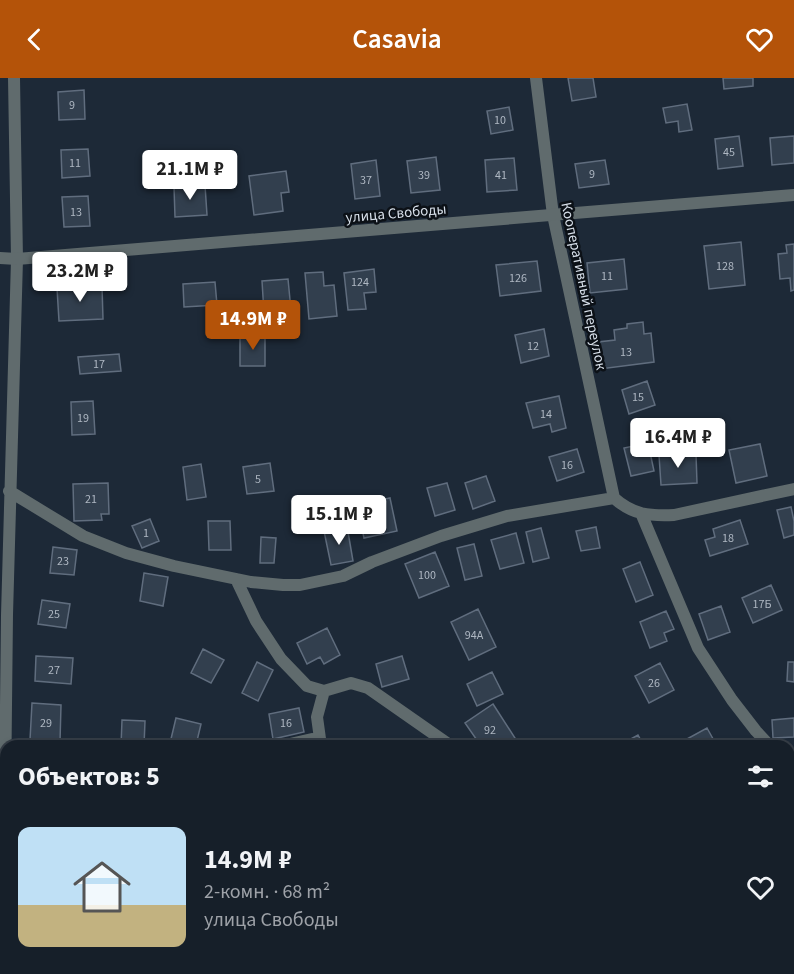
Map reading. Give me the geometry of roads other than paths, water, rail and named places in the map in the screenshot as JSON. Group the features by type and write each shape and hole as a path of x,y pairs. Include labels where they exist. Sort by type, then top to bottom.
{"street":[{"path":"5,740 3,615 17,259 14,78"},
{"name":"Кооперативный переулок","path":"536,78 553,215 614,498"},
{"name":"улица Свободы","path":"0,258 17,259 794,195"},
{"path":"9,491 83,536 115,549 174,566 236,579 300,585 343,576 431,539 507,516 614,498 626,509 641,513 674,515 794,489"},
{"path":"641,513 698,648 732,700 765,740"},
{"path":"236,579 256,621 281,659 307,686 324,691 351,683 368,688 442,740"},
{"path":"320,740 317,717 324,691"}]}
